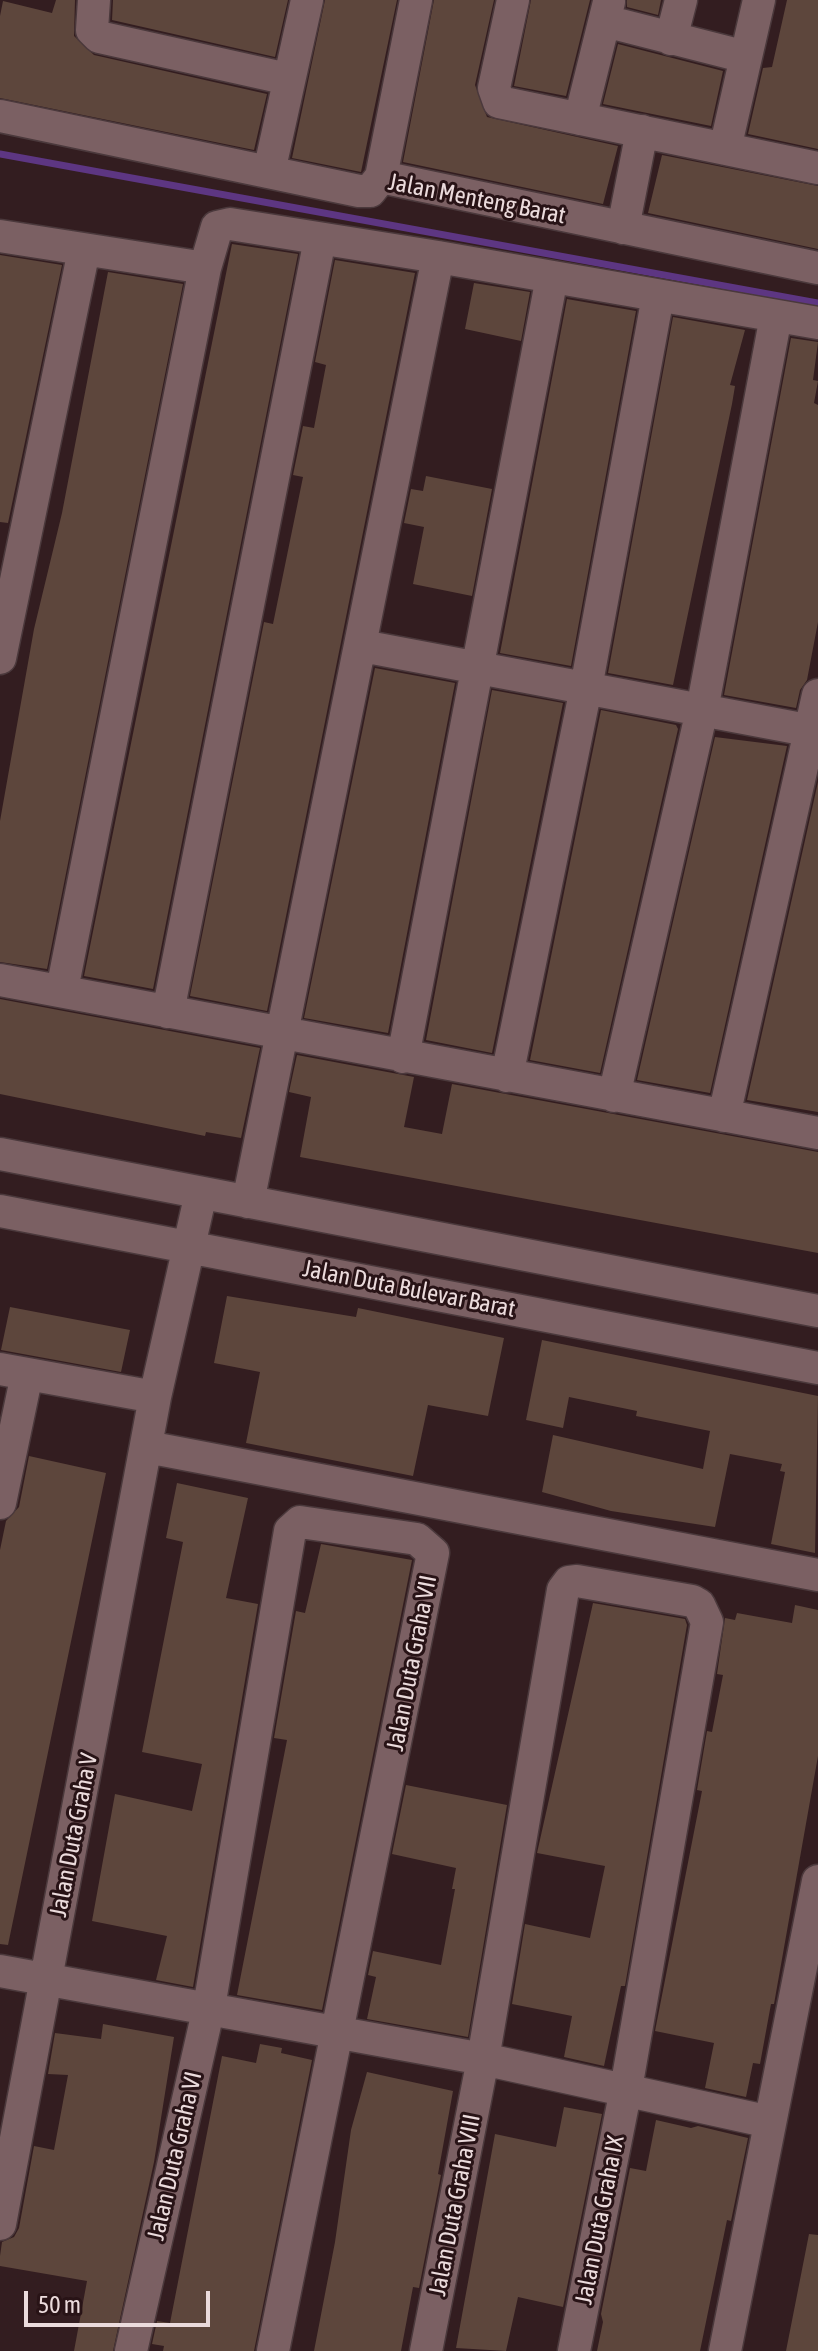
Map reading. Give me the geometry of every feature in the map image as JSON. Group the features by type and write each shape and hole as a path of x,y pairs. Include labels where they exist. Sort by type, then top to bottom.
{"street":[{"path":"94,0 92,30 99,37 288,79"},
{"path":"269,172 307,0"},
{"path":"381,177 416,0"},
{"path":"513,0 494,88 499,102 818,168"},
{"path":"671,39 681,0"},
{"path":"725,149 759,0"},
{"path":"580,119 607,11 671,39 746,57"},
{"name":"Jalan Menteng Barat","path":"0,116 359,191 370,191 381,177 818,268"},
{"path":"623,228 642,131"},
{"path":"62,990 205,268 217,227 230,224 438,257 818,323"},
{"path":"0,236 205,268"},
{"path":"168,1012 320,239"},
{"path":"0,658 84,250"},
{"path":"248,1202 438,257"},
{"path":"403,1057 552,277"},
{"path":"507,1076 586,688 658,296"},
{"path":"614,1096 702,710 776,316"},
{"path":"362,646 814,732"},
{"path":"724,1116 814,732 818,695"},
{"path":"0,980 818,1133"},
{"path":"0,1154 200,1196 248,1202 818,1311"},
{"name":"Jalan Duta Graha V","path":"0,2224 155,1397 200,1196"},
{"name":"Jalan Duta Bulevar Barat","path":"0,1211 190,1242 818,1368"},
{"path":"0,1503 14,1371 155,1397"},
{"path":"147,1447 818,1575"},
{"name":"Jalan Duta Graha VII","path":"209,2007 290,1531 300,1522 417,1539 433,1553 273,2351"},
{"name":"Jalan Duta Graha VIII","path":"426,2351 483,2059 563,1590 569,1582 577,1581 692,1601 699,1605 707,1622 626,2089"},
{"path":"725,2351 818,1881"},
{"path":"0,1971 483,2059 770,2122"},
{"name":"Jalan Duta Graha VI","path":"131,2351 209,2007"},
{"name":"Jalan Duta Graha IX","path":"574,2351 626,2089"}],"building":[{"path":"56,0 75,0 74,36 94,55 267,94 254,150 0,98 0,16 3,1 52,13"},
{"path":"113,0 288,0 275,57 112,20"},
{"path":"325,0 397,0 361,172 292,158"},
{"path":"434,0 494,0 475,85 487,117 618,146 603,204 403,162"},
{"path":"531,0 590,0 566,96 514,86"},
{"path":"627,0 661,0 658,15 627,7"},
{"path":"787,0 818,0 818,149 748,134 763,68 772,67"},
{"path":"618,44 723,71 711,126 603,104"},
{"path":"662,155 818,186 818,249 648,213"},
{"path":"232,244 298,254 153,989 84,976"},
{"path":"0,255 62,265 8,523 0,522"},
{"path":"335,260 415,273 267,1011 190,996 264,622 273,624 303,477 293,475 303,426 314,428 326,365 315,362"},
{"path":"108,272 183,284 47,969 0,962 0,821 34,629 62,513"},
{"path":"474,283 530,292 521,341 465,329"},
{"path":"567,299 636,311 571,666 500,653"},
{"path":"673,317 745,330 730,385 735,386 732,404 673,685 608,673"},
{"path":"791,338 818,342 813,380 818,381 814,403 818,405 818,622 807,680 800,690 796,708 724,695"},
{"path":"426,476 492,489 472,596 413,584 424,527 404,523 411,489 423,491"},
{"path":"375,668 455,683 388,1033 304,1018"},
{"path":"492,690 563,703 492,1053 426,1040"},
{"path":"601,710 676,725 678,729 600,1073 530,1060"},
{"path":"715,737 787,746 710,1093 637,1080"},
{"path":"818,782 818,1112 747,1100"},
{"path":"0,999 260,1048 241,1138 206,1132 205,1136 0,1094"},
{"path":"297,1055 414,1077 404,1127 442,1134 452,1084 818,1152 818,1253 300,1157 311,1097 289,1092"},
{"path":"227,1296 356,1317 358,1308 504,1338 488,1416 428,1405 413,1476 246,1443 260,1372 214,1363"},
{"path":"10,1307 130,1330 121,1372 1,1350"},
{"path":"542,1340 818,1396 815,1553 771,1544 785,1472 780,1471 782,1464 730,1454 715,1527 611,1511 542,1492 553,1435 703,1469 710,1431 636,1416 637,1411 569,1397 563,1428 526,1420"},
{"path":"29,1456 106,1473 8,1945 0,1944 0,1550 6,1521 19,1507"},
{"path":"177,1483 248,1498 226,1598 258,1604 193,1987 156,1980 167,1936 92,1921 115,1794 192,1811 202,1764 142,1752 183,1542 166,1538"},
{"path":"321,1544 412,1560 322,2010 237,1995 287,1740 274,1738 296,1611 305,1613"},
{"path":"593,1603 685,1619 687,1625 625,1986 621,1986 604,2066 564,2057 572,2016 512,2004 525,1924 590,1938 605,1866 537,1853"},
{"path":"795,1605 818,1610 818,1756 774,2004 771,2004 760,2064 753,2063 746,2097 705,2088 714,2043 655,2031 702,1791 697,1790 707,1731 712,1732 723,1675 717,1674 725,1618 735,1620 737,1613 792,1623"},
{"path":"406,1785 507,1805 468,2037 367,2019 376,1977 368,1975 373,1951 441,1965 455,1889 452,1889 456,1868 392,1854"},
{"path":"103,2024 174,2037 154,2162 113,2351 74,2351 87,2281 0,2266 0,2256 2,2242 14,2237 19,2228 34,2146 54,2150 68,2075 48,2074 55,2033 101,2039"},
{"path":"260,2044 282,2048 281,2053 312,2060 254,2351 163,2351 164,2346 152,2344 157,2321 170,2323 222,2056 256,2063"},
{"path":"367,2072 453,2091 438,2174 441,2175 419,2288 413,2287 401,2351 314,2351 335,2242 351,2130"},
{"path":"564,2107 602,2114 563,2307 518,2297 506,2351 456,2348 495,2134 556,2147"},
{"path":"656,2120 748,2138 731,2221 727,2220 700,2351 597,2351 603,2322 601,2314 630,2168 646,2171"},
{"path":"809,2234 818,2235 818,2351 786,2351"}],"waterway":[{"path":"0,154 818,303"}]}
